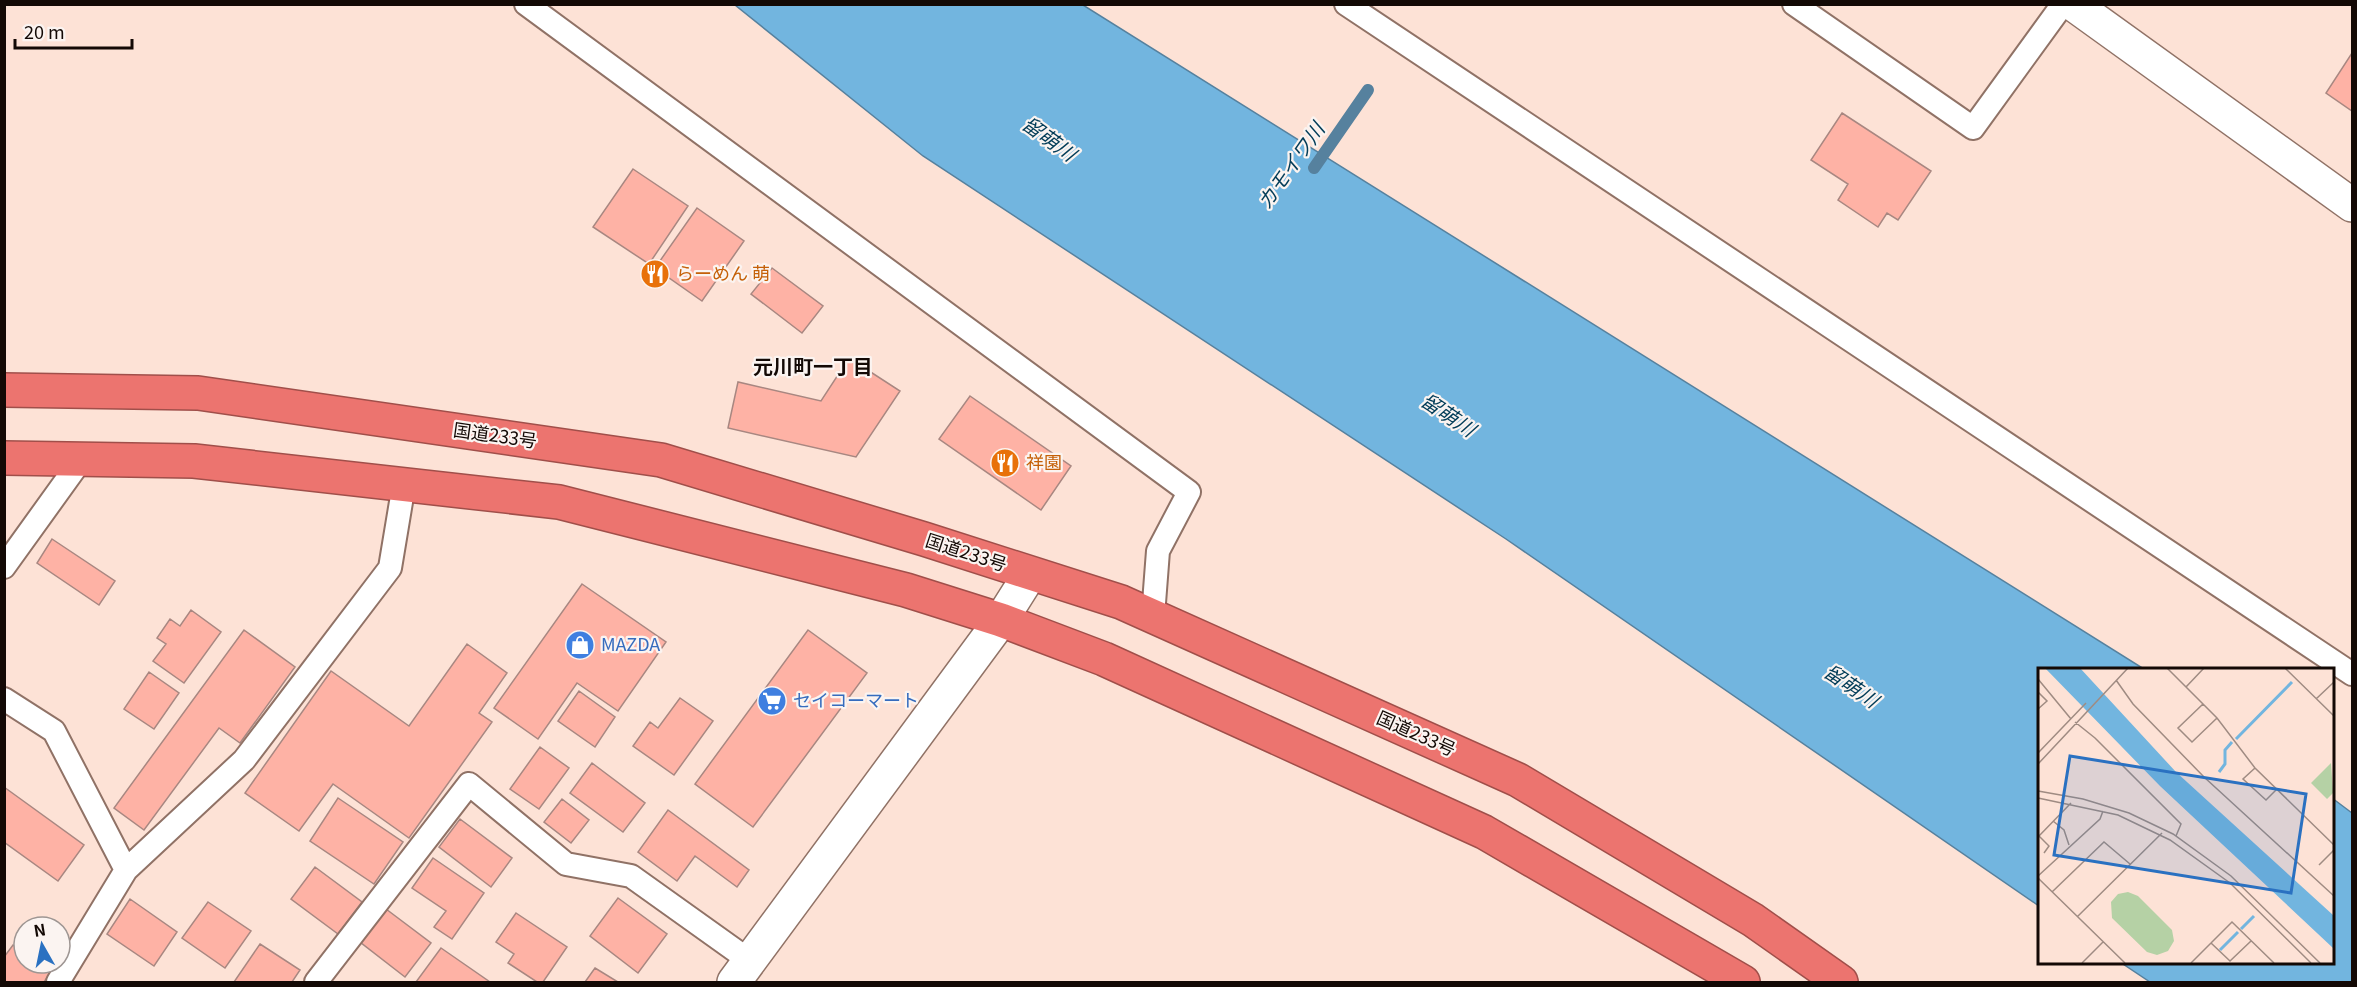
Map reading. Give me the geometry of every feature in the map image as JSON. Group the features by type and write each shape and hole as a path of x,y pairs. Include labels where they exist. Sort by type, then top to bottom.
{"highway":[{"name":"国道233号","path":"4,390 198,393 661,460 924,539 1121,602 1518,780 1753,920 1841,982"},
{"path":"4,458 195,460 559,502 906,590 1001,620 1104,659 1484,831 1743,982"}],"street":[{"path":"2073,4 2352,205"},
{"path":"742,972 1001,620 1030,574"}],"lane":[{"path":"526,4 1189,492 1158,551 1153,616"},
{"path":"1346,4 2352,674"},
{"path":"1794,4 1973,128 2063,4"},
{"path":"4,567 81,460"},
{"path":"58,982 126,870 244,760 390,568 404,484"},
{"path":"4,699 54,732 126,870"},
{"path":"316,982 469,784 566,864 632,876 742,972"}],"water":[{"name":"留萌川","path":"735,5 1083,5 2142,668 2038,668 2038,905 1506,539 923,156"},
{"path":"2333,799 2352,813 2352,982 2150,982 2122,963 2333,963"}],"building":[{"path":"2352,53 2352,111 2326,93"},
{"path":"1842,113 1931,171 1898,220 1887,213 1878,227 1838,200 1848,184 1811,160"},
{"path":"633,169 688,206 649,264 593,227"},
{"path":"697,208 744,241 702,301 655,268"},
{"path":"772,268 823,306 802,333 751,294"},
{"path":"849,358 900,391 856,457 728,428 738,382 821,401"},
{"path":"970,396 1071,466 1041,510 939,439"},
{"path":"52,539 115,581 99,605 37,563"},
{"path":"582,584 666,642 618,711 577,683 538,739 494,708"},
{"path":"191,610 221,632 184,683 153,661 166,644 157,638 170,619 180,626"},
{"path":"244,630 295,667 240,743 219,728 144,830 114,808"},
{"path":"808,630 867,673 753,827 695,784"},
{"path":"467,644 507,673 479,713 492,722 409,838 333,784 299,831 245,793 331,671 409,726"},
{"path":"149,672 179,693 154,729 124,709"},
{"path":"579,691 615,717 595,747 558,721"},
{"path":"680,698 713,721 674,775 633,746 650,722 658,728"},
{"path":"540,747 569,768 539,809 510,789"},
{"path":"592,763 645,803 623,832 570,793"},
{"path":"4,787 84,845 58,881 4,842"},
{"path":"338,798 403,842 374,884 310,841"},
{"path":"562,799 589,820 571,843 544,822"},
{"path":"668,810 749,870 737,887 695,856 677,881 638,852"},
{"path":"460,819 512,858 491,887 439,847"},
{"path":"433,858 484,893 452,939 434,927 446,911 412,888"},
{"path":"315,867 362,902 338,934 291,899"},
{"path":"618,898 667,934 638,973 590,936"},
{"path":"130,899 177,932 154,966 107,934"},
{"path":"208,902 251,931 225,968 182,938"},
{"path":"386,909 431,943 405,977 360,942"},
{"path":"516,913 567,947 543,982 537,982 508,963 514,954 496,942"},
{"path":"260,944 300,970 292,982 234,982"},
{"path":"12,946 12,975 49,975 44,982 4,982 4,957"},
{"path":"441,948 490,982 416,982"},
{"path":"595,968 618,982 585,982"}],"waterway":[{"name":"カモイワ川","path":"1314,168 1368,90"}],"place":[{"name":"らーめん 萌","path":"655,274"},
{"name":"祥園","path":"1005,463"},
{"name":"MAZDA","path":"580,645"},
{"name":"セイコーマート","path":"772,701"}],"district":[{"name":"元川町一丁目","path":"813,367"}]}
